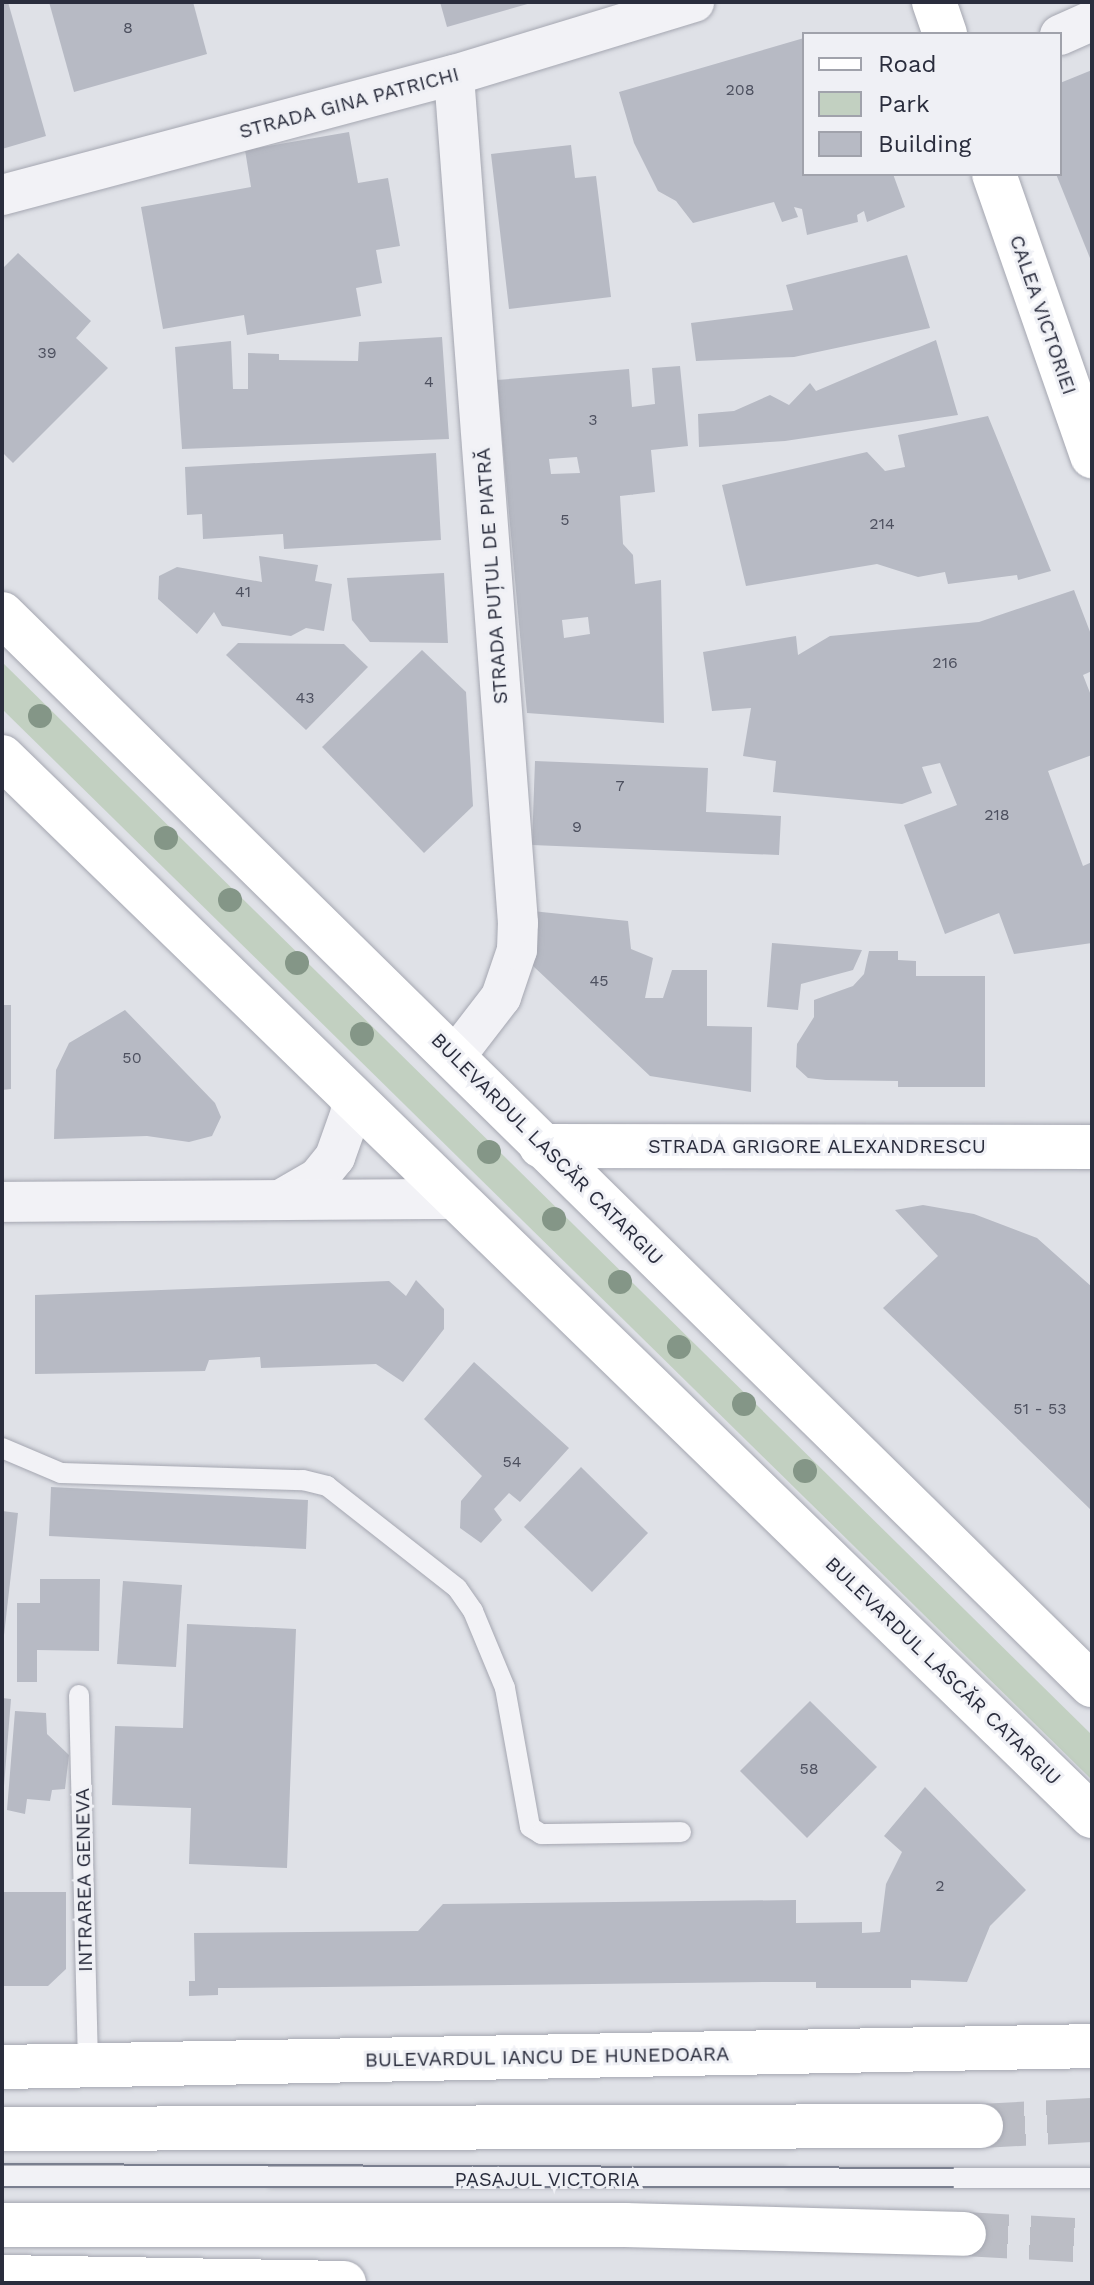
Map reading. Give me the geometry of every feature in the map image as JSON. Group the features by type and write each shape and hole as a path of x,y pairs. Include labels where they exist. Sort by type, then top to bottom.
{"main road":[{"path":"934,2 944,32"},
{"name":"CALEA VICTORIEI","path":"995,176 1092,456"},
{"name":"BULEVARDUL LASCĂR CATARGIU","path":"2,614 1092,1685"},
{"name":"BULEVARDUL LASCĂR CATARGIU","path":"2,757 1092,1816"},
{"name":"STRADA GRIGORE ALEXANDRESCU","path":"541,1146 1092,1147"},
{"name":"BULEVARDUL IANCU DE HUNEDOARA","path":"2,2067 1092,2046"},
{"path":"2,2129 981,2126"},
{"path":"2,2225 625,2225 964,2234"},
{"path":"2,2277 344,2283"}],"street":[{"name":"STRADA GINA PATRICHI","path":"2,195 454,75 694,2"},
{"path":"1062,34 1092,21"},
{"name":"STRADA PUȚUL DE PIATRĂ","path":"454,75 518,923 517,950 501,997 454,1058"},
{"path":"280,1200 318,1178 335,1157 351,1112 350,1094"},
{"path":"2,1202 457,1199"}],"lane":[{"path":"2,1448 61,1473 303,1480 327,1486 457,1588 473,1611 505,1688 530,1827 541,1834 681,1832"},
{"name":"INTRAREA GENEVA","path":"79,1695 88,2065"},
{"name":"PASAJUL VICTORIA","path":"2,2176 1092,2178"}],"green space":[{"path":"2,662 1092,1735 1092,1780 2,709"}],"building":[{"path":"2,2 8,2 46,136 2,149"},
{"path":"49,2 193,2 207,54 74,92"},
{"path":"440,2 531,2 531,3 447,27"},
{"path":"802,39 802,176 894,176 905,207 867,222 864,211 857,215 858,222 807,235 802,209 794,207 798,217 782,222 774,202 693,223 676,201 658,191 634,143 619,92"},
{"path":"1092,70 1092,263 1057,176 1062,176 1062,82"},
{"path":"349,132 358,183 388,178 400,246 376,250 382,283 356,288 361,316 247,335 244,315 163,329 141,207 251,187 245,150"},
{"path":"571,145 575,178 596,176 611,297 509,309 491,154"},
{"path":"18,253 91,321 76,338 108,368 13,463 2,452 2,269"},
{"path":"907,255 930,328 794,357 696,361 691,323 793,310 786,285"},
{"path":"442,337 449,439 182,449 175,347 231,341 233,389 248,389 248,353 279,354 279,360 358,361 359,342"},
{"path":"936,340 958,415 785,441 699,447 698,414 734,411 770,395 789,405 810,383 816,391"},
{"path":"680,366 688,446 651,450 655,492 620,496 623,544 633,555 635,584 661,580 664,723 527,713 497,380 629,369 632,407 655,404 652,368","holes":["577,457 580,473 551,474 549,459","588,617 590,634 564,638 562,620"]},
{"path":"988,416 1051,571 1018,580 1017,575 948,584 945,572 918,577 877,564 746,586 722,485 867,452 885,471 905,467 898,435"},
{"path":"436,453 441,540 284,549 283,534 203,539 202,514 187,515 185,467"},
{"path":"259,556 318,565 315,581 332,584 324,631 306,628 291,636 222,626 214,612 197,634 158,599 159,576 177,567 262,582"},
{"path":"444,573 448,643 370,642 352,620 347,578"},
{"path":"1074,590 1092,637 1092,671 1083,675 1092,698 1092,755 1048,771 1083,866 1092,862 1092,943 1014,954 999,913 945,934 904,825 957,805 940,763 922,767 932,793 902,804 773,792 776,761 743,756 751,708 712,711 703,652 796,636 798,655 830,636 979,622"},
{"path":"238,643 344,644 368,667 306,730 226,655"},
{"path":"422,650 466,692 473,806 424,853 322,747"},
{"path":"535,761 708,768 706,812 781,816 779,855 532,845"},
{"path":"532,911 628,921 631,949 653,958 645,998 663,998 672,970 707,970 707,1026 752,1027 751,1092 650,1076 532,965"},
{"path":"772,943 862,950 853,970 801,984 798,1010 767,1007"},
{"path":"869,951 898,951 898,960 916,961 916,976 985,976 985,1087 898,1087 898,1081 826,1080 808,1078 796,1067 797,1044 814,1017 814,1000 853,986 864,974"},
{"path":"2,1005 11,1005 11,1089 2,1090"},
{"path":"125,1010 215,1103 221,1117 212,1136 189,1142 147,1136 54,1139 56,1070 69,1043"},
{"path":"923,1205 974,1214 1037,1238 1092,1287 1092,1511 883,1308 938,1256 895,1210"},
{"path":"416,1280 444,1309 444,1329 403,1382 376,1364 261,1368 260,1357 209,1360 205,1371 35,1374 35,1295 389,1281 406,1296"},
{"path":"474,1362 569,1448 520,1502 509,1493 494,1509 502,1520 481,1543 460,1528 461,1501 482,1476 424,1419"},
{"path":"581,1467 648,1533 592,1592 524,1527"},
{"path":"51,1487 308,1500 306,1549 49,1536"},
{"path":"2,1511 18,1513 4,1635 2,1635"},
{"path":"40,1579 100,1579 99,1651 37,1650 37,1682 17,1682 17,1603 40,1603"},
{"path":"123,1581 182,1585 176,1667 117,1664"},
{"path":"187,1624 296,1629 287,1868 189,1864 191,1808 112,1805 115,1726 183,1728"},
{"path":"2,1698 11,1699 4,1786 2,1786"},
{"path":"810,1701 877,1767 807,1838 740,1771"},
{"path":"15,1711 46,1713 47,1734 69,1755 65,1789 52,1790 50,1801 27,1799 25,1814 7,1810"},
{"path":"925,1787 1026,1890 990,1926 967,1982 911,1980 911,1988 816,1988 816,1982 773,1982 218,1988 218,1995 189,1996 189,1981 195,1981 194,1933 418,1931 443,1904 796,1900 796,1923 862,1922 862,1933 880,1932 886,1884 902,1852 884,1836"},
{"path":"2,1892 66,1892 66,1969 48,1986 2,1986"}],"tunnel":[{"path":"981,2126 1092,2120"},
{"path":"964,2234 1092,2241"}],"tram line":[{"path":"2,2164 953,2168"},
{"path":"2,2187 953,2187"}]}
